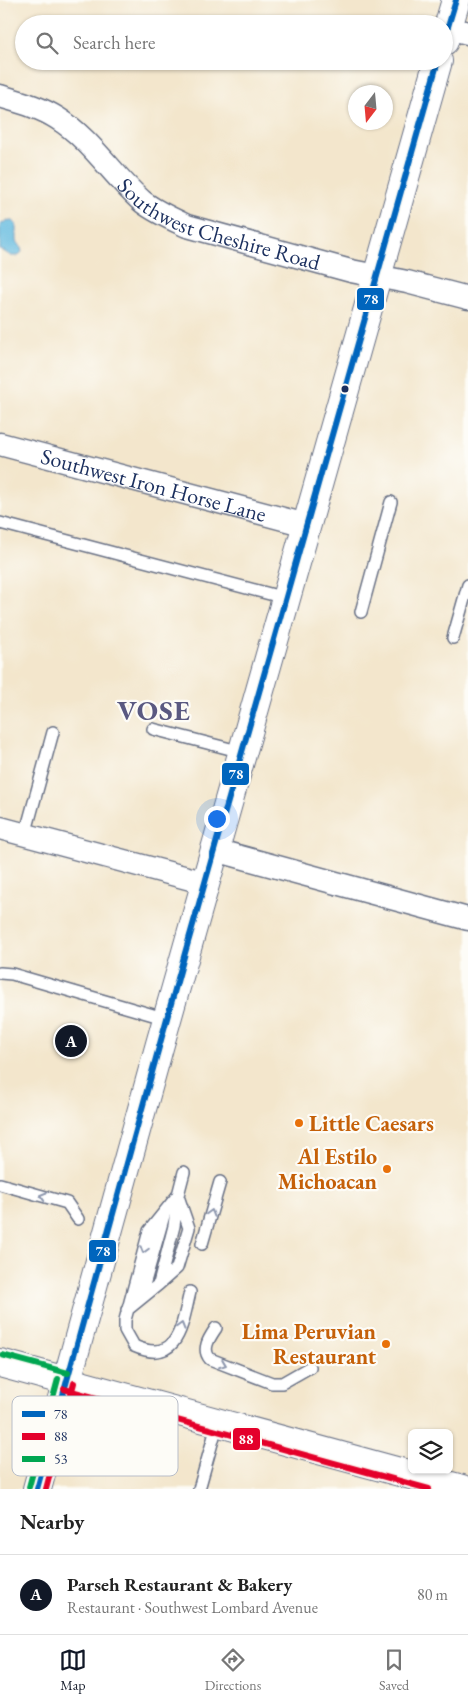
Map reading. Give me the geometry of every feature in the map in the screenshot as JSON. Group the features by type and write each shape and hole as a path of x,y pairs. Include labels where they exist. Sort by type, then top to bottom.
{"street":[{"path":"453,34 456,0"},
{"path":"62,1396 285,598 435,70"},
{"name":"Southwest Cheshire Road","path":"0,96 31,105 58,118 80,136 143,202 168,218 187,226 351,272 407,282 468,298"},
{"name":"Southwest Iron Horse Lane","path":"0,444 306,525"},
{"path":"0,828 206,883"},
{"path":"215,850 468,918"},
{"path":"0,1363 122,1396"},
{"path":"178,1411 420,1484 462,1489"},
{"path":"37,1489 40,1476"}],"lane":[{"path":"361,612 391,502"},
{"path":"0,523 285,598"},
{"path":"453,638 468,585"},
{"path":"153,729 242,752"},
{"path":"25,834 53,732"},
{"path":"0,973 12,974 167,1019"},
{"path":"127,1310 159,1284 174,1226 178,1195 184,1172"},
{"path":"202,1244 220,1182"},
{"path":"0,1184 67,1204 78,1220"},
{"path":"178,1195 149,1231 127,1310 125,1330 134,1346 150,1352 168,1348 178,1335 190,1292"},
{"path":"140,1299 166,1211"},
{"path":"216,1328 209,1339 206,1349 206,1354 210,1359 272,1382 282,1383 310,1367"},
{"path":"199,1489 218,1422"}],"water":[{"path":"7,220 16,224 16,241 22,252 18,256 11,256 0,249 0,225"}],"transit line":[{"name":"78","path":"452,15 456,0"},
{"name":"78","path":"63,1396 185,953 435,70"},
{"name":"53","path":"2,1355 68,1373"},
{"name":"53","path":"53,1396 58,1379"},
{"name":"88","path":"71,1396 74,1383"},
{"name":"88","path":"64,1389 90,1396"},
{"name":"88","path":"178,1420 429,1489"},
{"name":"53","path":"29,1487 32,1476"},
{"name":"78","path":"37,1489 41,1476"},
{"name":"88","path":"46,1489 49,1476"}],"place":[{"name":"Parseh Restaurant & Bakery","path":"71,1041"},
{"name":"Little Caesars","path":"299,1123"},
{"name":"Al Estilo Michoacan","path":"387,1169"},
{"name":"Lima Peruvian Restaurant","path":"386,1344"}],"district":[{"name":"VOSE","path":"154,710"}]}
